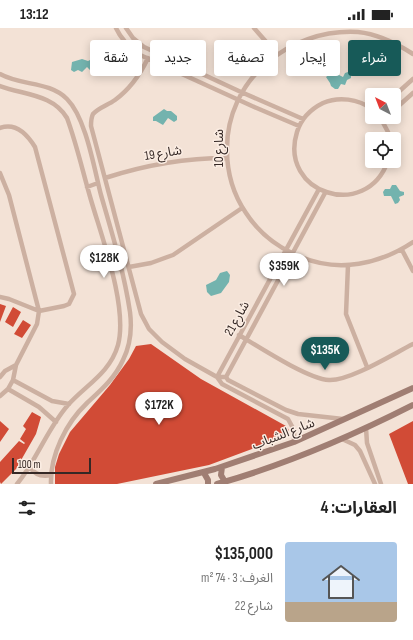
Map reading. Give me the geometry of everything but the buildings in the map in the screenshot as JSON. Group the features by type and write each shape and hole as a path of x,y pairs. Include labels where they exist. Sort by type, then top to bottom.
{"street":[{"path":"116,28 122,39 129,47 148,58 237,100 299,126"},
{"path":"126,28 133,38 144,47 303,119"},
{"path":"254,28 265,40"},
{"path":"374,35 376,28"},
{"name":"شارع 10","path":"278,52 299,40 322,30 357,31 374,35 396,44 413,54"},
{"path":"148,58 141,73 131,86 114,100 97,111 92,117 91,126 129,267 140,314 149,329 168,346 217,376 222,384 288,419 294,430 294,442"},
{"path":"0,74 15,82 52,89 61,93 71,103 81,122 118,256 130,313 128,342 124,358 108,385 87,404 71,422 59,446 51,475 51,484"},
{"name":"شارع 10","path":"252,76 237,100 228,128 227,158 231,181 242,208 261,232 292,254 318,263 348,265 376,261 402,250 413,242"},
{"path":"401,90 413,79"},
{"path":"0,86 46,99 56,104 63,111 70,127 108,260 120,314 118,345 108,365 100,376 69,404 56,422 30,467 17,484"},
{"path":"401,104 413,94"},
{"path":"365,106 358,102 338,99 319,105 303,119 299,126 295,140 295,154 299,168 307,180 319,189 325,193 339,196 353,194 366,189 377,181 385,168"},
{"path":"0,128 11,126 19,129 35,147 74,294 73,300 69,304 39,311 0,297"},
{"name":"شارع 19","path":"105,178 165,162 206,158 227,158"},
{"path":"0,173 9,194 39,311 37,324 16,365 13,380 8,389 0,396"},
{"path":"87,187 98,183"},
{"name":"شارع 21","path":"217,376 319,189"},
{"name":"شارع 21","path":"227,375 325,193"},
{"path":"129,267 151,263 173,255 242,208"},
{"path":"402,250 413,271"},
{"path":"348,265 346,314 367,367"},
{"path":"239,335 306,373 321,379 330,380 338,379 367,367 413,344"},
{"path":"0,378 5,371 16,365"},
{"path":"217,376 227,375 228,380 291,412 306,416 345,420"},
{"path":"13,380 58,403 69,404"},
{"name":"شارع الشباب","path":"156,484 222,468 294,442 413,388"},
{"path":"8,389 33,404 56,422"},
{"path":"33,404 38,394"},
{"name":"شارع الشباب","path":"217,484 288,461 342,439 413,405"},
{"path":"366,428 367,443 381,484"},
{"path":"342,439 355,445 360,451 375,484"},
{"path":"30,467 35,473 41,476 51,475"},
{"path":"222,468 222,475 225,482"},
{"path":"204,473 207,476 208,484"}],"water":[{"path":"82,59 88,61 90,60 90,70 87,67 82,72 78,70 74,72 71,70 72,62"},
{"path":"348,72 348,76 351,76 351,78 347,80 345,85 341,84 338,89 331,86 326,77 340,76 343,77 345,73"},
{"path":"164,109 171,111 177,116 177,120 174,122 168,118 163,125 153,121 153,117"},
{"path":"392,185 396,185 400,191 404,192 404,195 399,197 400,200 398,203 395,204 391,196 384,196 383,192 385,189 390,189"},
{"path":"227,271 230,275 229,282 221,293 211,296 207,292 206,285 216,280 220,273"}]}
